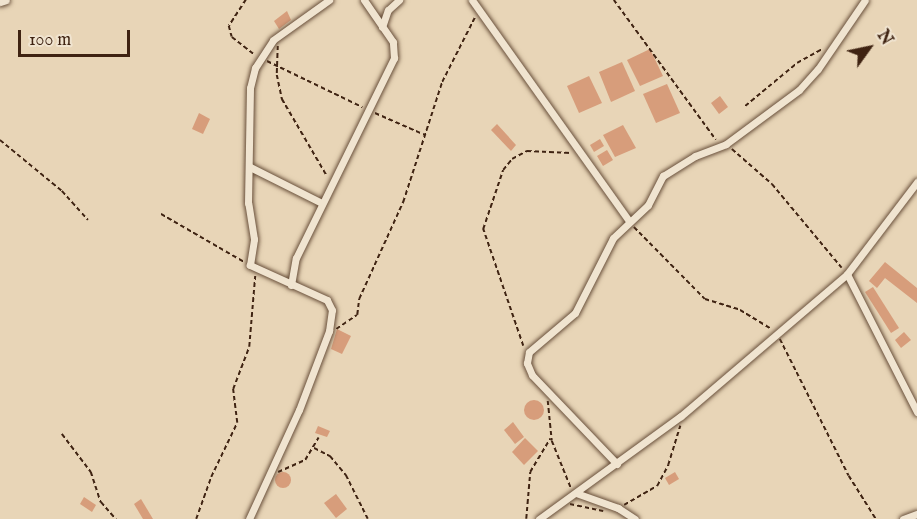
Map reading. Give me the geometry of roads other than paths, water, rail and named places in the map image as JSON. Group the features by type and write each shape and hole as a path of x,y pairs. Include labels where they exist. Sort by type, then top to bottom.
{"street":[{"path":"0,2 6,0"},
{"path":"249,519 263,483 292,428 329,331 330,304 253,267 254,239 248,203 250,88 261,58 273,40 329,0"},
{"path":"291,285 291,268 394,58 393,42 364,0"},
{"path":"382,27 388,10 399,0"},
{"path":"472,0 630,222"},
{"path":"617,464 530,371 528,355 575,313 600,259 630,222 648,205 663,176 723,145 806,84 865,0"},
{"path":"250,167 322,203"},
{"path":"539,519 684,413 846,274 917,182"},
{"path":"846,274 895,362 917,412"},
{"path":"576,493 618,508 635,519"},
{"path":"903,519 917,514"}]}
